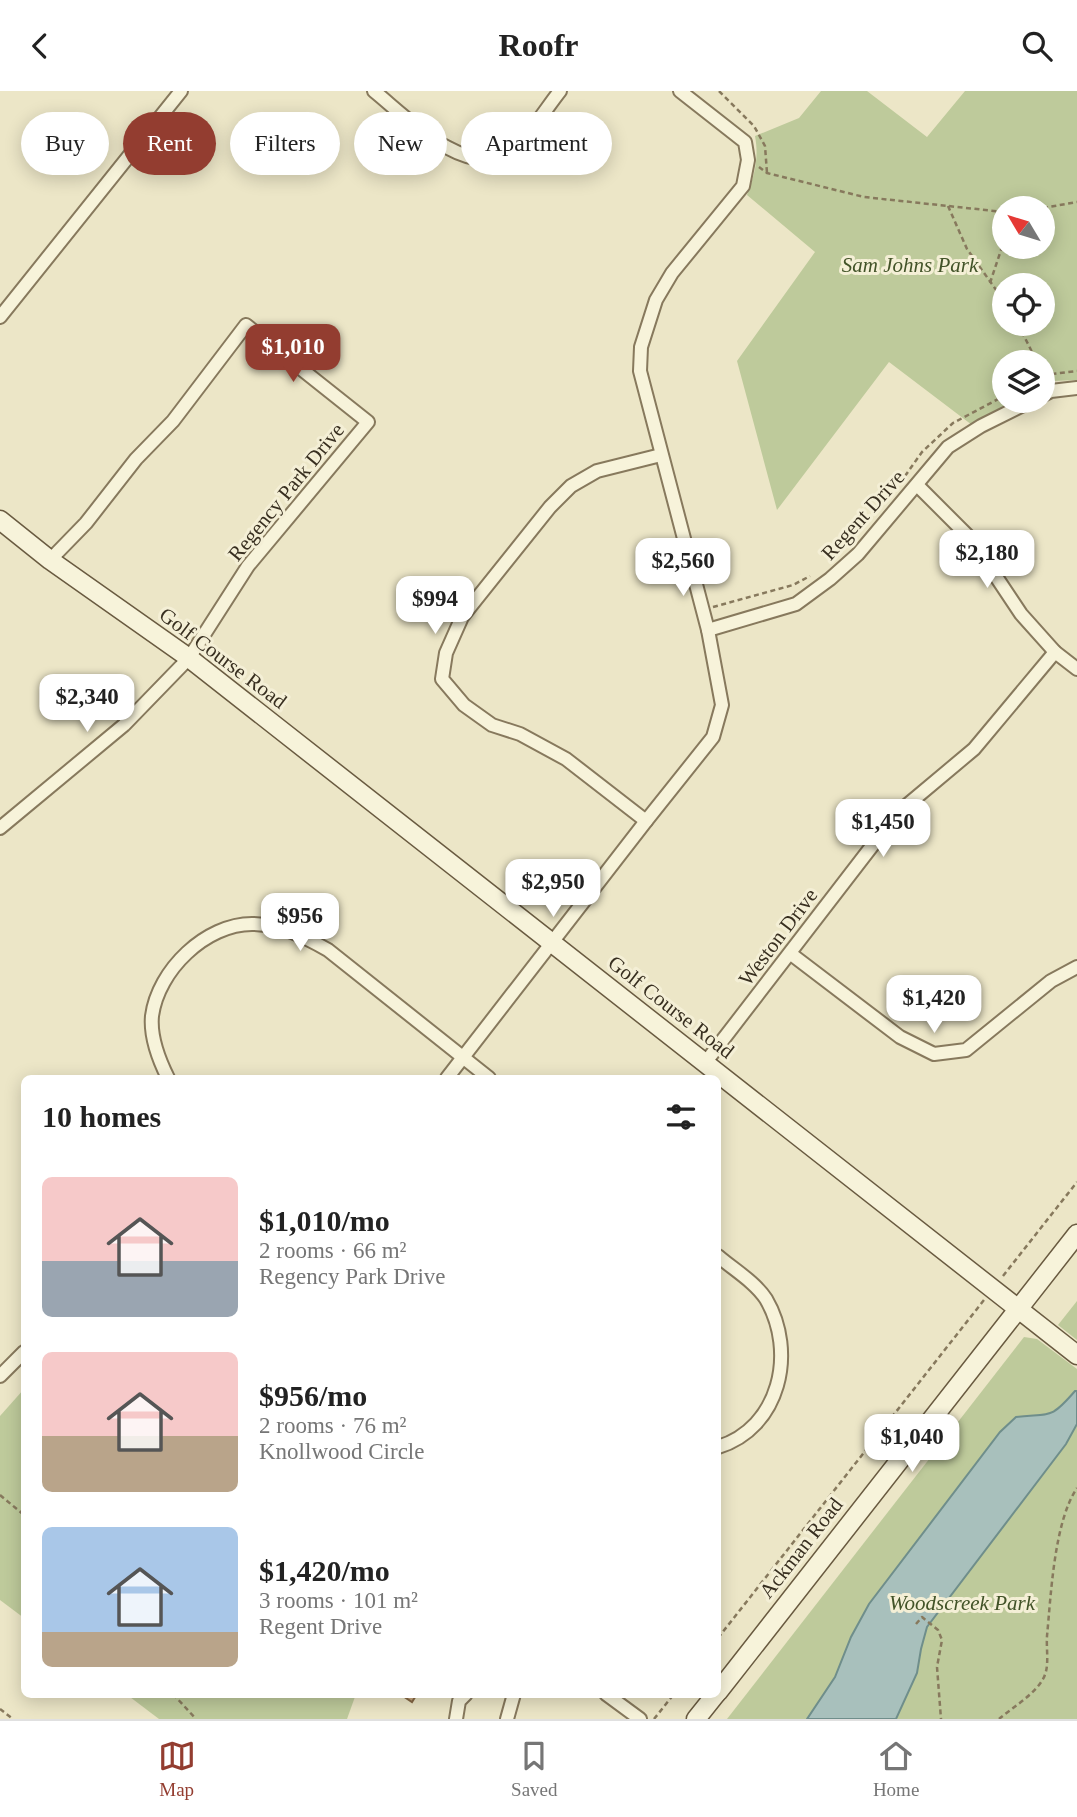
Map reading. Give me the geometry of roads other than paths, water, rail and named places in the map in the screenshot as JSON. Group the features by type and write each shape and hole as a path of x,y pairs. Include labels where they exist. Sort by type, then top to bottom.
{"street":[{"path":"0,317 181,91"},
{"path":"374,91 441,144 463,157 482,159 505,154 525,136 560,91"},
{"path":"450,1075 713,737 722,705 708,629 640,371 641,347 656,300 672,273 743,186 748,160 745,142 680,91"},
{"name":"Regency Park Drive","path":"51,560 86,523 136,459 173,421 246,325 368,422 248,566 189,658"},
{"path":"1055,391 1077,388"},
{"name":"Regent Drive","path":"708,629 796,604 858,554 948,447 1007,413"},
{"path":"646,821 566,759 520,734 492,725 464,705 442,678 446,653 461,617 550,507 571,486 597,471 661,455"},
{"path":"917,485 971,539 1021,614 1055,652 1077,669"},
{"name":"Golf Course Road","path":"0,520 51,560 189,658 720,1075"},
{"name":"Weston Drive","path":"705,1063 791,954 833,894 906,806 974,749 1055,652"},
{"path":"0,828 124,725 189,658"},
{"path":"166,1075 154,1043 152,1016 159,993 171,971 187,953 208,937 229,927 253,924 276,927 306,937 328,950 485,1075"},
{"path":"791,954 900,1037 934,1054 966,1050 1051,981 1077,967"},
{"name":"Golf Course Road","path":"721,1076 1077,1355"},
{"name":"Ackman Road","path":"721,1688 1077,1234"},
{"path":"721,1258 765,1298 780,1343 781,1366 778,1387 771,1403 755,1423 721,1445"},
{"path":"0,1376 21,1355"},
{"path":"456,1719 462,1698"},
{"path":"507,1719 513,1698"},
{"path":"611,1698 640,1719"},
{"name":"Ackman Road","path":"696,1719 713,1698"}],"water":[{"path":"1075,1391 1077,1424 1066,1444 927,1627 917,1673 896,1719 807,1719 835,1677 851,1637 869,1604 1000,1432 1016,1417 1043,1415 1055,1411"}],"park label":[{"name":"Sam Johns Park","path":"910,265"},
{"name":"Woodscreek Park","path":"962,1603"}]}
